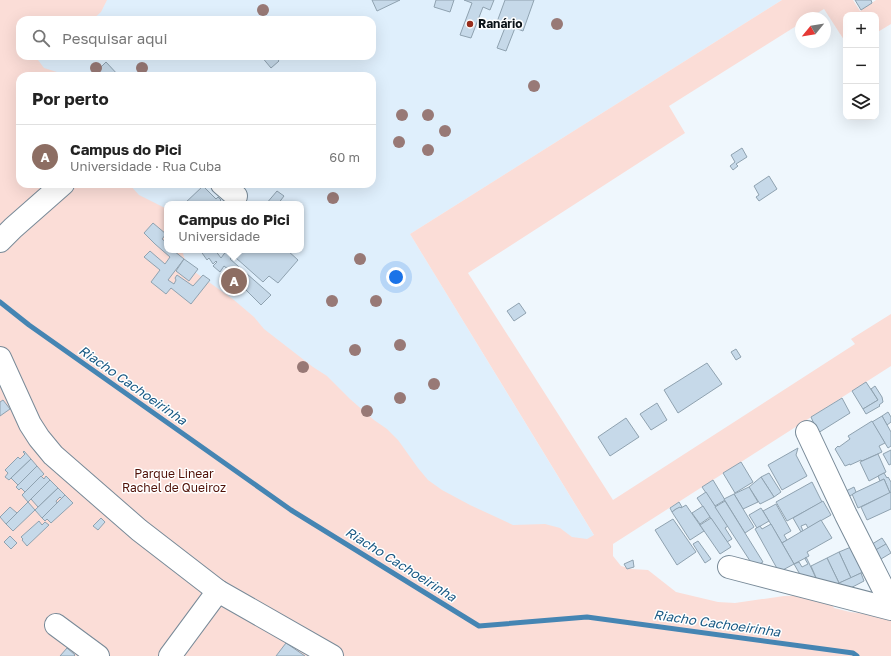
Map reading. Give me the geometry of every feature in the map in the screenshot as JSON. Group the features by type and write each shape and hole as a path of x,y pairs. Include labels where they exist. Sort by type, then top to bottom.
{"street":[{"path":"0,241 58,188"},
{"path":"0,358 30,424 53,455 139,530 218,591 332,656"},
{"path":"807,432 846,515 891,604"},
{"path":"729,567 891,609"},
{"path":"170,656 218,591"},
{"path":"56,626 98,656"}],"shaded area":[{"path":"0,0 782,0 410,234 603,550 546,552 0,266"}],"green space":[{"name":"Parque Linear Rachel de Queiroz","path":"0,0 107,0 101,12 96,16 16,16 16,60 38,60 44,68 57,72 16,72 16,188 133,188 139,195 164,208 164,253 183,253 185,260 192,270 234,300 254,317 264,329 327,376 350,399 387,429 398,440 428,480 442,490 470,505 513,525 545,524 560,528 572,537 587,539 594,535 410,234 782,0 853,0 860,11 876,0 891,0 891,24 879,31 879,12 843,12 843,38 831,20 831,12 826,12 824,9 819,12 795,12 795,27 669,106 685,133 468,273 613,500 855,344 851,339 891,314 891,366 613,544 613,556 621,566 632,569 648,570 676,592 718,602 735,603 784,596 826,595 834,608 850,612 891,617 891,656 0,656"}],"building":[{"path":"372,0 400,0 377,11"},
{"path":"436,0 454,0 450,12 434,7"},
{"name":"Ranário","path":"464,0 494,0 490,10 483,7 471,38 460,35 472,3"},
{"path":"505,0 534,0 523,31 515,28 506,51 497,48 506,25 497,22"},
{"path":"855,0 871,0 872,3 861,10"},
{"path":"264,60 278,60 279,61 271,68"},
{"path":"106,62 115,72 96,72"},
{"path":"742,148 747,157 736,164 738,166 733,170 730,166 735,162 731,155"},
{"path":"769,176 777,189 759,201 756,197 759,195 754,186"},
{"path":"201,188 205,188 216,199 218,197 221,200 220,201 187,201"},
{"path":"277,191 284,196 280,201 269,201"},
{"path":"153,223 164,232 164,236 162,239 164,241 164,252 155,244 144,233"},
{"path":"150,251 165,264 170,257 165,253 176,253 184,259 168,280 174,284 177,275 193,286 203,275 210,280 191,304 171,288 166,294 151,282 160,270 144,257"},
{"path":"202,253 217,253 221,258 225,253 235,253 230,259 271,295 261,305 240,284 242,282 235,275 224,266 220,272 213,266 217,262 216,261 213,264 209,258 207,260"},
{"path":"240,253 290,253 298,260 278,283 269,276 263,282 236,258"},
{"path":"184,259 198,269 189,281 176,271"},
{"path":"519,303 526,313 514,321 507,311"},
{"path":"736,349 741,357 736,360 731,352"},
{"path":"707,363 722,384 678,413 664,390"},
{"path":"866,382 878,400 863,409 852,391"},
{"path":"875,386 882,397 883,402 879,405 880,406 866,414 863,409 878,400 871,389"},
{"path":"842,398 850,413 818,433 811,417"},
{"path":"3,400 10,409 0,416 0,402"},
{"path":"657,403 667,420 651,430 640,414"},
{"path":"888,412 891,417 891,422 887,425 882,416"},
{"path":"882,416 891,432 891,446 888,448 872,422"},
{"path":"626,418 639,437 610,456 598,437"},
{"path":"872,421 885,443 879,446 882,452 862,461 861,460 845,466 835,449 850,439 848,436"},
{"path":"798,448 796,455 807,476 782,490 768,465"},
{"path":"891,450 891,464 889,465 883,454"},
{"path":"24,451 31,459 9,480 5,477 8,473 5,470 18,457 20,459 25,454 23,452"},
{"path":"878,454 886,472 869,481 860,462"},
{"path":"31,459 37,466 18,485 11,478"},
{"path":"741,462 753,482 735,493 723,473"},
{"path":"37,466 44,474 25,492 21,488 19,490 16,487"},
{"path":"769,473 781,492 774,497 761,477"},
{"path":"884,473 891,482 890,493 884,479 880,481 878,476"},
{"path":"41,476 44,479 46,476 50,480 28,502 22,495"},
{"path":"761,477 774,497 760,504 749,487"},
{"path":"884,479 890,493 858,508 852,494"},
{"path":"50,480 58,488 38,507 31,499"},
{"path":"713,480 725,500 715,506 702,487"},
{"path":"812,482 822,502 787,521 776,502"},
{"path":"749,487 758,502 743,509 734,494"},
{"path":"854,487 856,492 847,498 844,492"},
{"path":"58,488 65,495 62,499 60,497 56,501 57,503 42,518 35,510"},
{"path":"706,492 728,526 725,528 732,539 727,542 697,498"},
{"path":"891,492 891,509 867,520 861,507"},
{"path":"734,494 754,527 745,533 724,499"},
{"path":"65,495 73,503 51,523 47,519 45,521 42,518"},
{"path":"725,501 763,562 754,567 715,507"},
{"path":"823,501 831,515 808,528 806,524 801,526 803,531 801,532 793,518"},
{"path":"28,502 35,510 13,531 6,524"},
{"path":"679,502 682,507 672,512 670,508"},
{"path":"776,504 791,531 784,535 787,540 782,543 763,511"},
{"path":"686,505 704,531 690,540 672,512"},
{"path":"703,506 710,517 700,524 692,513"},
{"path":"10,507 17,513 6,524 0,517"},
{"path":"761,508 769,521 757,528 749,515"},
{"path":"101,518 105,522 98,530 93,526"},
{"path":"711,518 731,547 720,554 700,525"},
{"path":"673,519 696,552 677,565 655,530"},
{"path":"821,520 832,538 807,552 809,556 794,564 782,543"},
{"path":"39,521 42,525 45,522 49,525 27,546 21,537"},
{"path":"771,524 794,564 779,572 755,529 760,526 762,529"},
{"path":"10,536 17,543 11,549 4,542"},
{"path":"882,538 886,544 873,552 869,546"},
{"path":"698,541 711,559 705,563 693,544"},
{"path":"886,544 891,553 876,562 872,552"},
{"path":"851,547 863,572 851,578 839,552"},
{"path":"839,552 851,578 839,583 827,558"},
{"path":"806,557 821,589 806,585 794,564 799,562 802,567 808,564 805,559"},
{"path":"827,558 839,583 826,589 821,589 811,566"},
{"path":"633,560 634,567 627,569 624,564"},
{"path":"861,573 864,581 841,593 826,589"},
{"path":"286,643 305,656 276,656"},
{"path":"67,648 75,655 60,656"}],"waterway":[{"name":"Riacho Cachoeirinha","path":"0,302 29,325 291,510 479,626 587,617 853,653 857,656"}],"place":[{"name":"Ranário","path":"470,24"},
{"name":"Campus do Pici","path":"234,281"}]}
